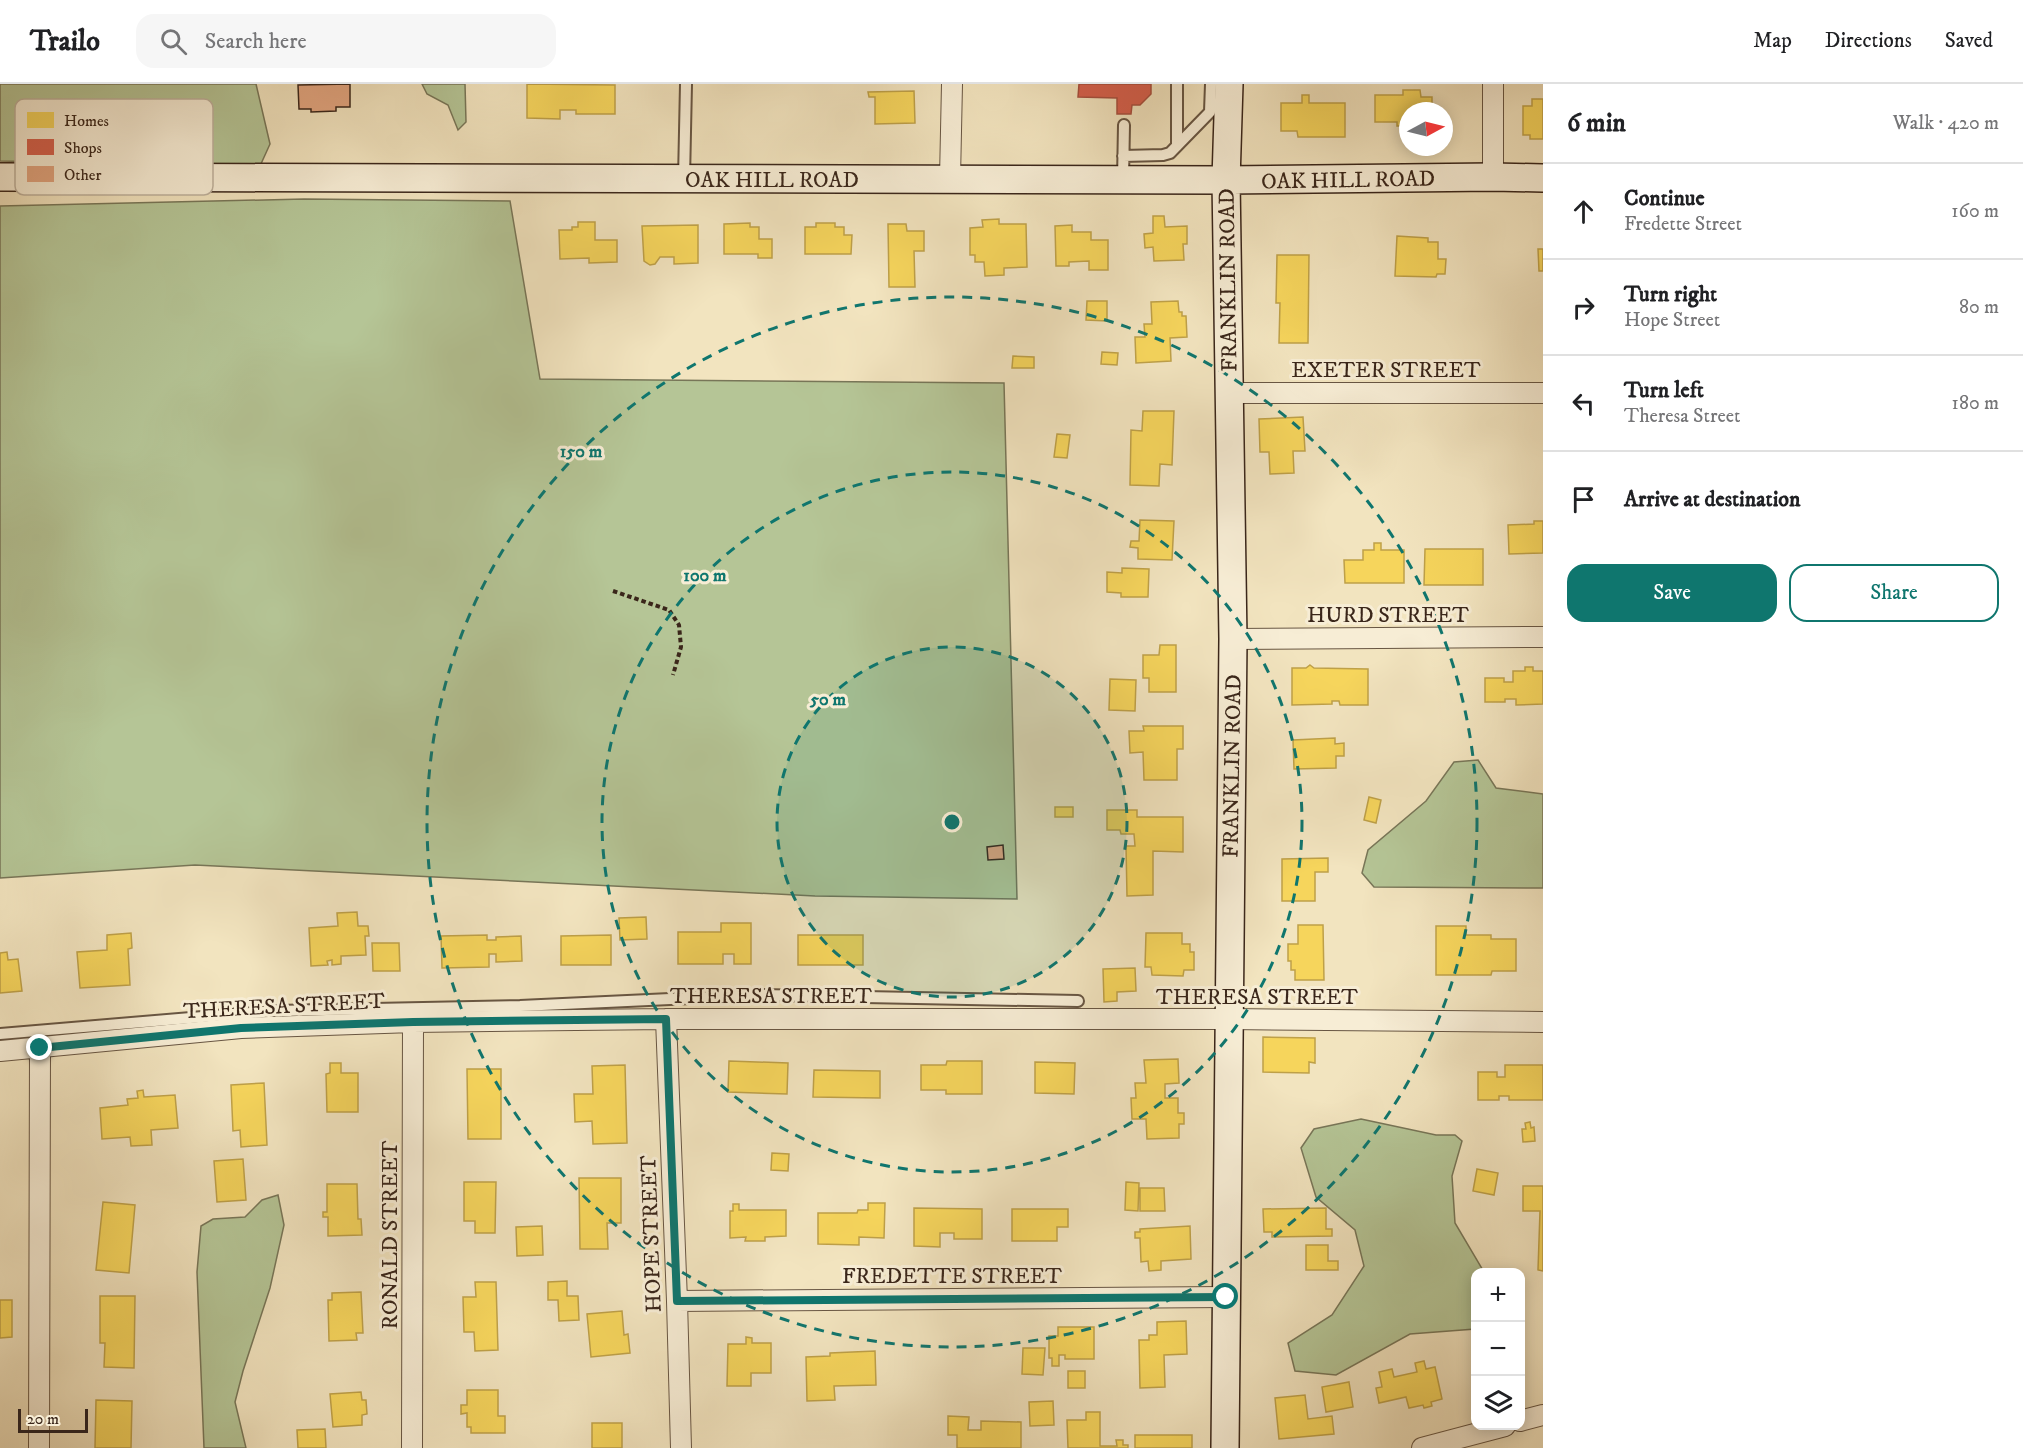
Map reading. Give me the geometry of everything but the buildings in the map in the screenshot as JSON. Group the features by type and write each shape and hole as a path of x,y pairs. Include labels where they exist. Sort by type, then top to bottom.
{"street":[{"path":"950,178 952,84"},
{"name":"FRANKLIN ROAD","path":"1225,1448 1233,639 1226,180 1219,112 1229,84"},
{"path":"1493,84 1493,177"},
{"name":"OAK HILL ROAD","path":"213,178 950,178 1163,167 1226,180 1543,178"},
{"name":"OAK HILL ROAD","path":"0,177 15,177"},
{"name":"EXETER STREET","path":"1229,393 1543,393"},
{"name":"HURD STREET","path":"1233,639 1543,637"},
{"name":"THERESA STREET","path":"0,1051 241,1028 413,1022 666,1019 1229,1019 1543,1022"},
{"name":"HOPE STREET","path":"666,1019 681,1448"},
{"name":"RONALD STREET","path":"412,1448 413,1022"},
{"path":"39,1448 40,1048"},
{"name":"FREDETTE STREET","path":"677,1301 1226,1297"},
{"path":"1525,1420 1543,1415"},
{"path":"1422,1448 1487,1430"}],"lane":[{"path":"684,179 686,84"},
{"path":"1177,84 1177,146"},
{"path":"1163,167 1170,153 1177,146 1219,112 1211,84"},
{"path":"1123,168 1124,126"},
{"path":"0,1034 274,1011 520,1006 756,995 1078,1001"}],"path":[{"path":"613,591 669,610 679,625 681,647 673,675"}],"green space":[{"path":"0,84 256,84 270,144 260,166 213,165 213,99 15,99 15,161 0,161"},
{"path":"422,84 465,84 466,122 458,130 448,105 427,94"},
{"path":"304,199 510,201 540,379 1004,383 1017,899 815,896 195,865 0,878 0,206"},
{"path":"1478,760 1496,788 1543,794 1543,888 1374,887 1362,873 1368,850 1426,801 1454,762"},
{"path":"1361,1119 1436,1135 1455,1135 1462,1141 1452,1176 1455,1223 1482,1268 1471,1268 1471,1329 1410,1334 1336,1375 1295,1371 1288,1343 1332,1315 1364,1266 1355,1230 1316,1197 1301,1148 1314,1129"},
{"path":"278,1195 284,1225 270,1288 235,1402 246,1448 204,1448 197,1272 201,1226 213,1219 245,1217 262,1200"}],"route":[{"path":"40,1048 241,1028 413,1022 666,1019 677,1301 1226,1297"}]}
